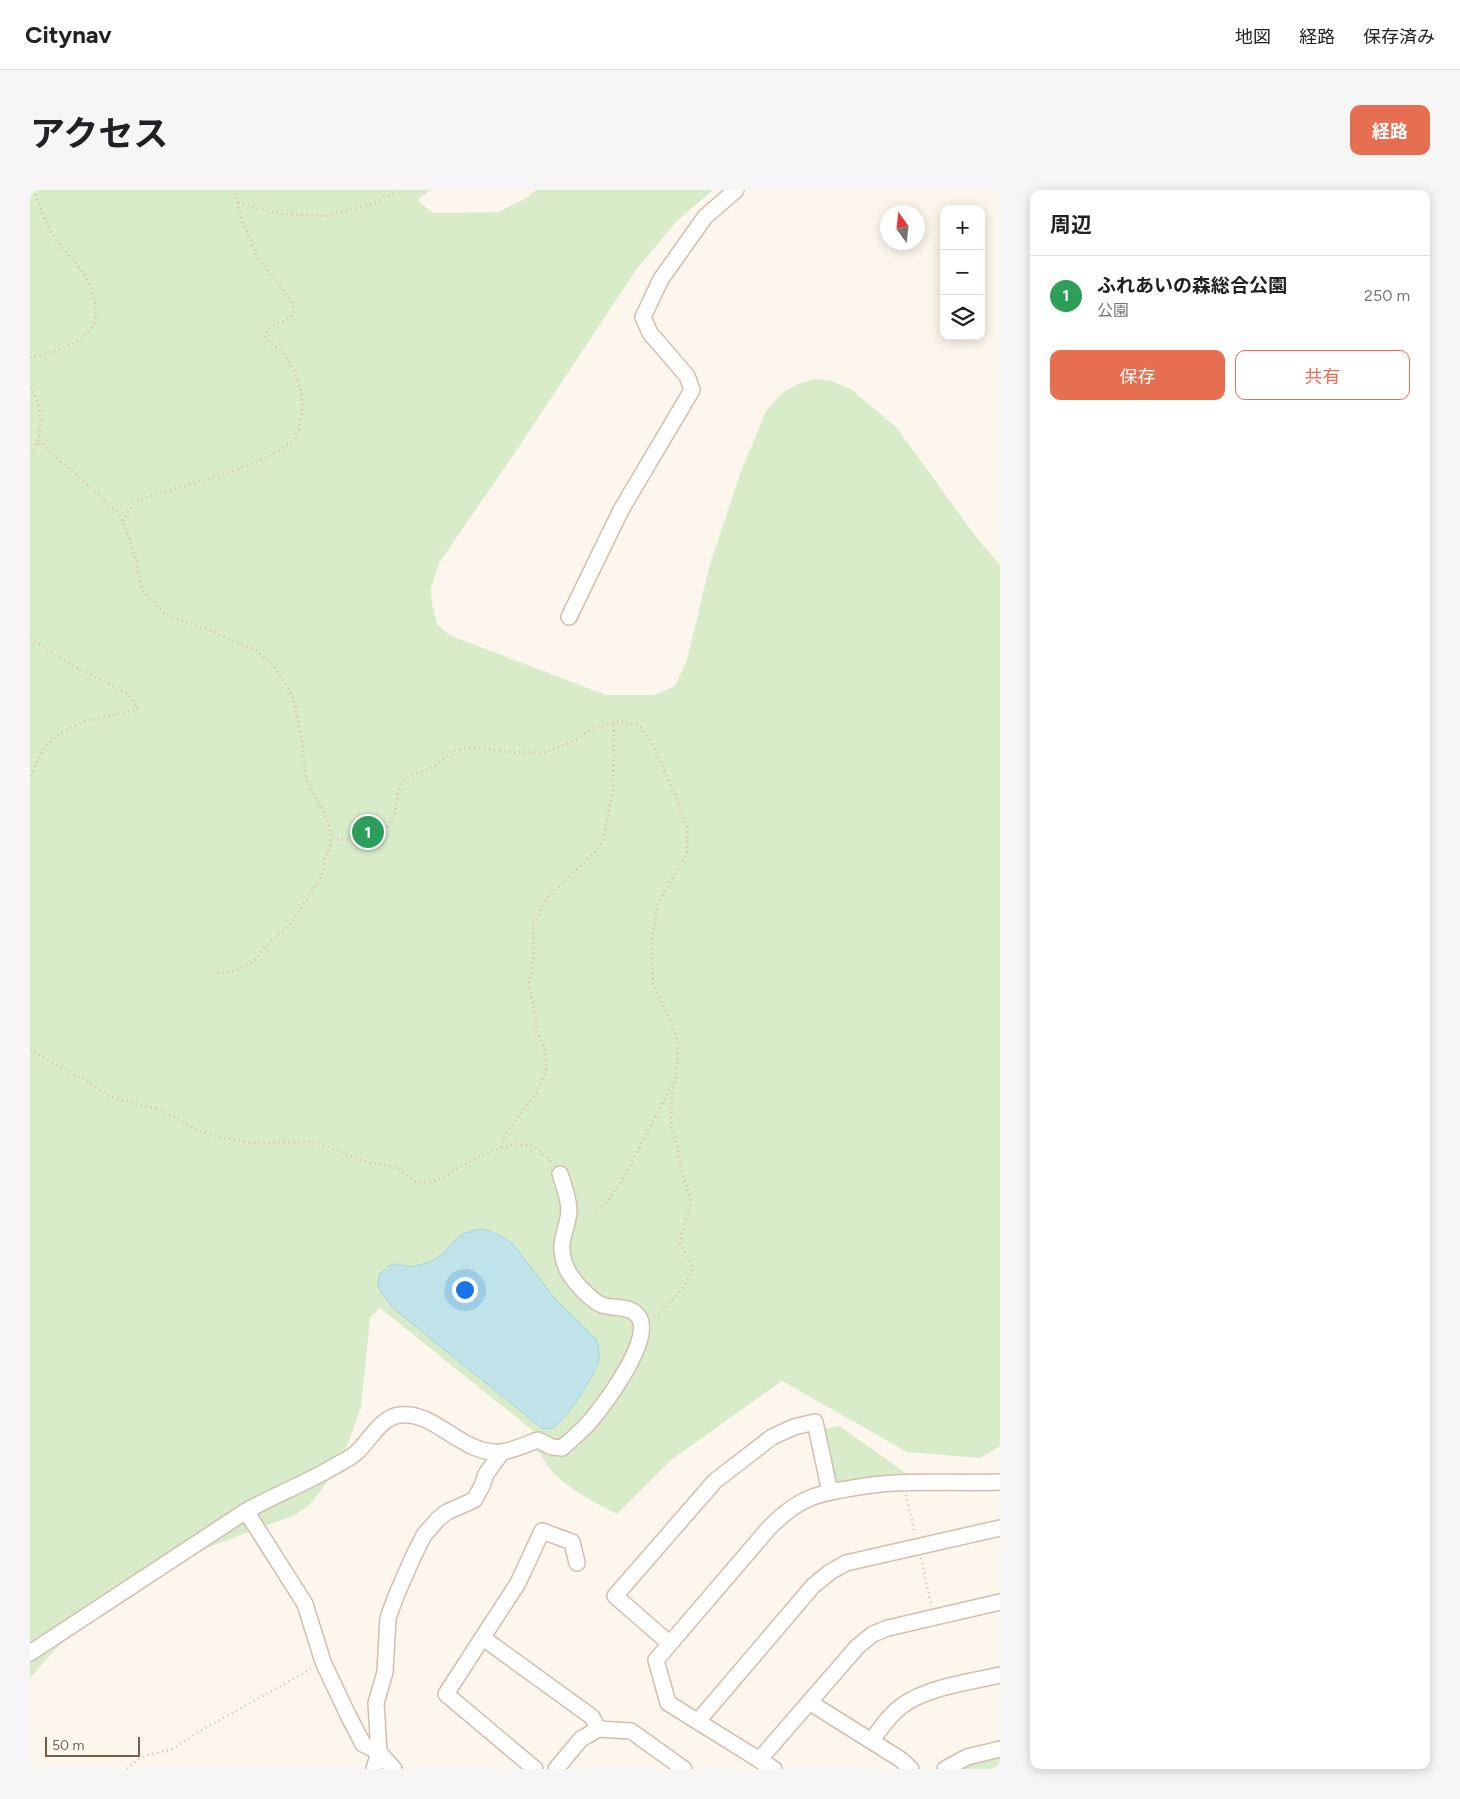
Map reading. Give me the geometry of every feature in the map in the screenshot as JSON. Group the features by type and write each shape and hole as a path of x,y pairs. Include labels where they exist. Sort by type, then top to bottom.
{"street":[{"path":"569,617 621,510 692,390 687,376 650,334 643,317 645,311 661,279 704,217 736,190"},
{"path":"30,1653 246,1511 276,1495 314,1479 356,1453 384,1422 398,1415 412,1415 432,1423 468,1445 502,1452 538,1440 552,1447 562,1448 575,1437 592,1420 620,1380 632,1358 642,1327 638,1316 633,1311 601,1304 592,1298 566,1268 562,1256 562,1242 569,1205 560,1174"},
{"path":"669,1643 615,1596 715,1481 772,1437 794,1427 814,1422 830,1492"},
{"path":"374,1769 379,1752 376,1702 385,1672 388,1618 396,1596 424,1535 447,1512 474,1500 486,1474 502,1452"},
{"path":"774,1769 668,1703 656,1660 669,1643 769,1528 786,1512 806,1500 830,1492 869,1484 912,1481 1000,1482"},
{"path":"246,1511 305,1604 323,1662 363,1744 379,1752 394,1769"},
{"path":"698,1721 814,1586 830,1572 846,1563 1000,1528"},
{"path":"535,1769 446,1694 518,1583 542,1531 572,1542 577,1563"},
{"path":"759,1760 858,1646 873,1634 888,1628 1000,1602"},
{"path":"483,1638 592,1717 598,1729"},
{"path":"872,1740 886,1721 902,1705 919,1696 1000,1675"},
{"path":"809,1702 872,1740 911,1769"},
{"path":"556,1769 581,1739 598,1729 631,1731 684,1769"},
{"path":"945,1769 967,1757 1000,1750"}],"path":[{"path":"30,358 62,350 81,339 92,326 96,308 93,292 88,280 51,231 34,190"},
{"path":"123,520 132,504 140,499 196,483 260,461 287,445 295,437 302,412 301,392 288,360 266,339 265,335 271,327 288,320 294,314 293,303 257,256 243,224 234,190"},
{"path":"238,203 280,214 326,216 372,204 400,190"},
{"path":"30,387 35,396 42,428 38,444 30,456"},
{"path":"38,444 44,444 47,449 119,513 137,563 142,590 166,615 206,629 257,651 275,668 290,690 294,700 306,779 328,821 332,839 325,859 322,876 291,923 265,947 254,961 235,971 214,974"},
{"path":"30,639 70,664 128,694 138,708 137,710 82,722 65,730 44,747 30,776"},
{"path":"332,839 364,840 376,838 384,832 395,813 400,786 404,780 436,764 452,752 470,748 544,754 577,739 591,729 620,720 640,726 650,740 687,827 687,853 658,903 652,939 653,984 678,1042 677,1069 673,1082 625,1175 607,1202 597,1209"},
{"path":"501,1147 506,1133 536,1094 546,1072 546,1056 536,1032 536,1017 529,985 534,954 533,925 547,898 596,851 603,841 613,788 614,722"},
{"path":"30,1050 90,1083 110,1097 162,1110 197,1130 218,1136 254,1143 314,1142 370,1163 398,1168 414,1181 422,1183 447,1175 460,1166 501,1147 515,1144 533,1146 551,1161 560,1174"},
{"path":"642,1327 648,1320 661,1312 690,1278 692,1270 690,1259 682,1250 680,1243 691,1201 671,1126 673,1082"},
{"path":"127,1769 136,1761 148,1755 173,1748 323,1662"}],"green space":[{"path":"30,190 431,190 417,200 433,213 498,212 525,199 536,190 713,190 677,221 638,267 439,563 431,588 437,624 449,635 606,695 655,695 675,686 687,660 710,564 740,474 766,411 782,393 798,384 815,379 832,381 851,389 897,428 976,537 1000,565 1000,1446 980,1458 907,1452 782,1381 671,1460 617,1514 573,1489 563,1481 546,1464 541,1454 537,1452 536,1433 380,1308 370,1318 361,1408 342,1459 310,1504 297,1514 193,1553 106,1598 30,1678"},
{"path":"839,1426 910,1476 886,1476 836,1483 824,1429"},
{"path":"1000,1757 1000,1769 962,1769 969,1765"}],"water":[{"path":"480,1229 497,1234 513,1244 555,1299 597,1340 599,1357 595,1370 572,1407 553,1428 543,1429 394,1309 378,1286 379,1275 388,1266 398,1264 411,1267 430,1262 444,1253 464,1233"}],"place":[{"name":"ふれあいの森総合公園","path":"368,832"}]}
